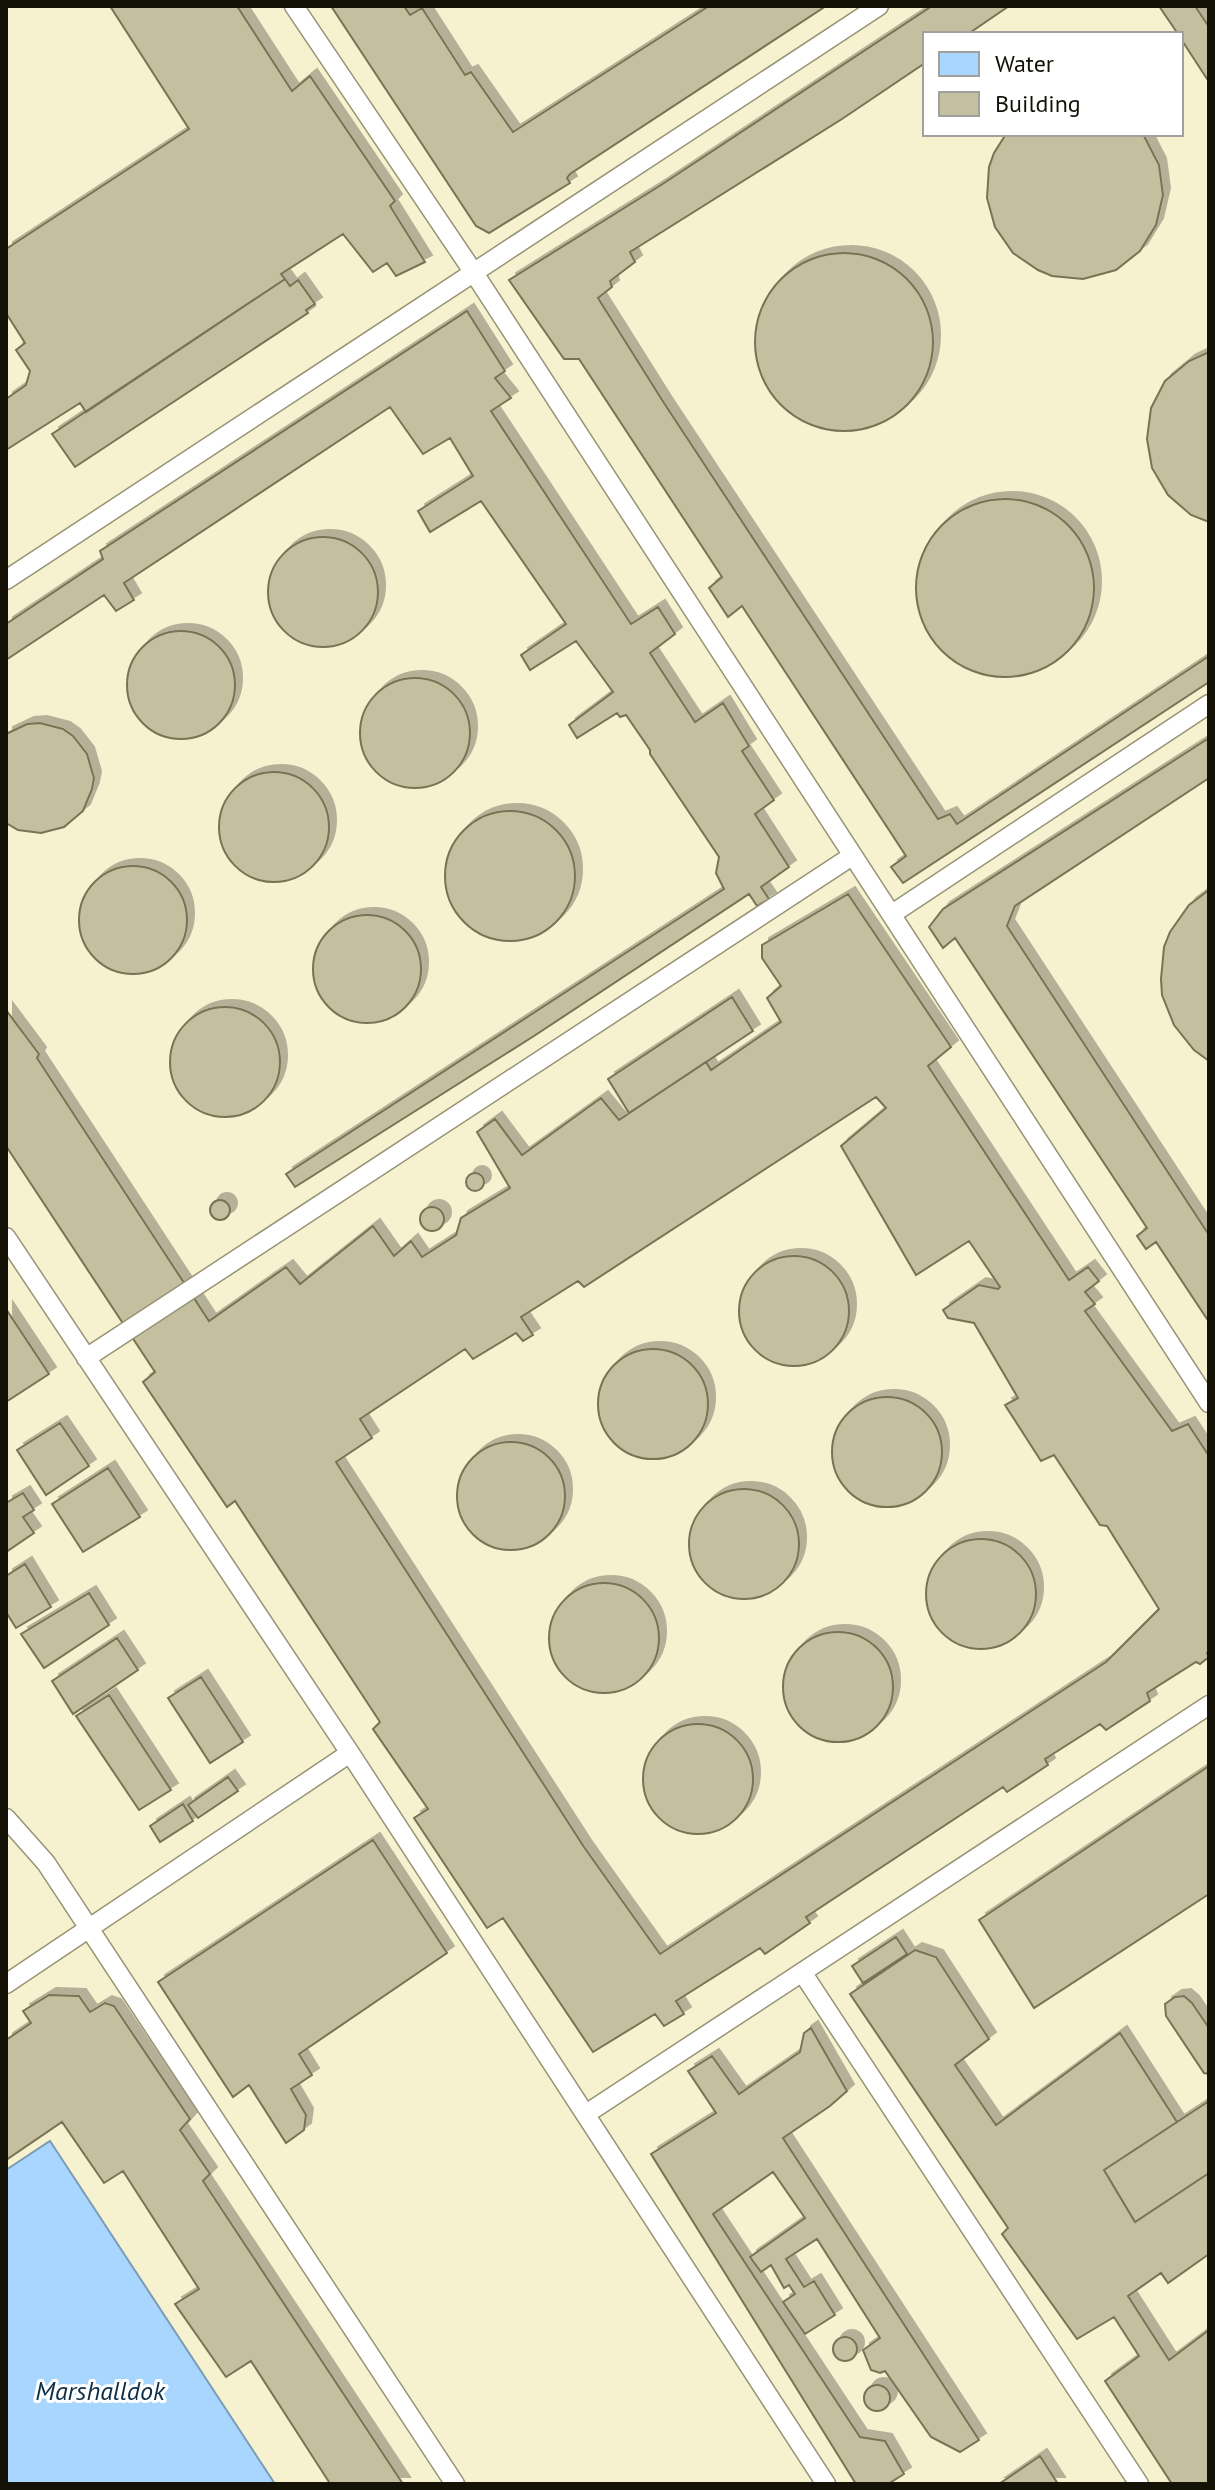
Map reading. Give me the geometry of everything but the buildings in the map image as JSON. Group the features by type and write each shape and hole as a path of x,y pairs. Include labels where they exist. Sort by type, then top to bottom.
{"lane":[{"path":"294,6 474,273 1209,1403"},
{"path":"6,580 879,6"},
{"path":"892,914 1209,704"},
{"path":"86,1358 852,856"},
{"path":"6,1237 350,1753 826,2484"},
{"path":"586,2114 1209,1705"},
{"path":"6,1984 350,1753"},
{"path":"6,1818 46,1863 455,2484"},
{"path":"802,1972 1139,2484"}],"water":[{"name":"Marshalldok","path":"50,2141 275,2484 6,2484 6,2170"}]}
